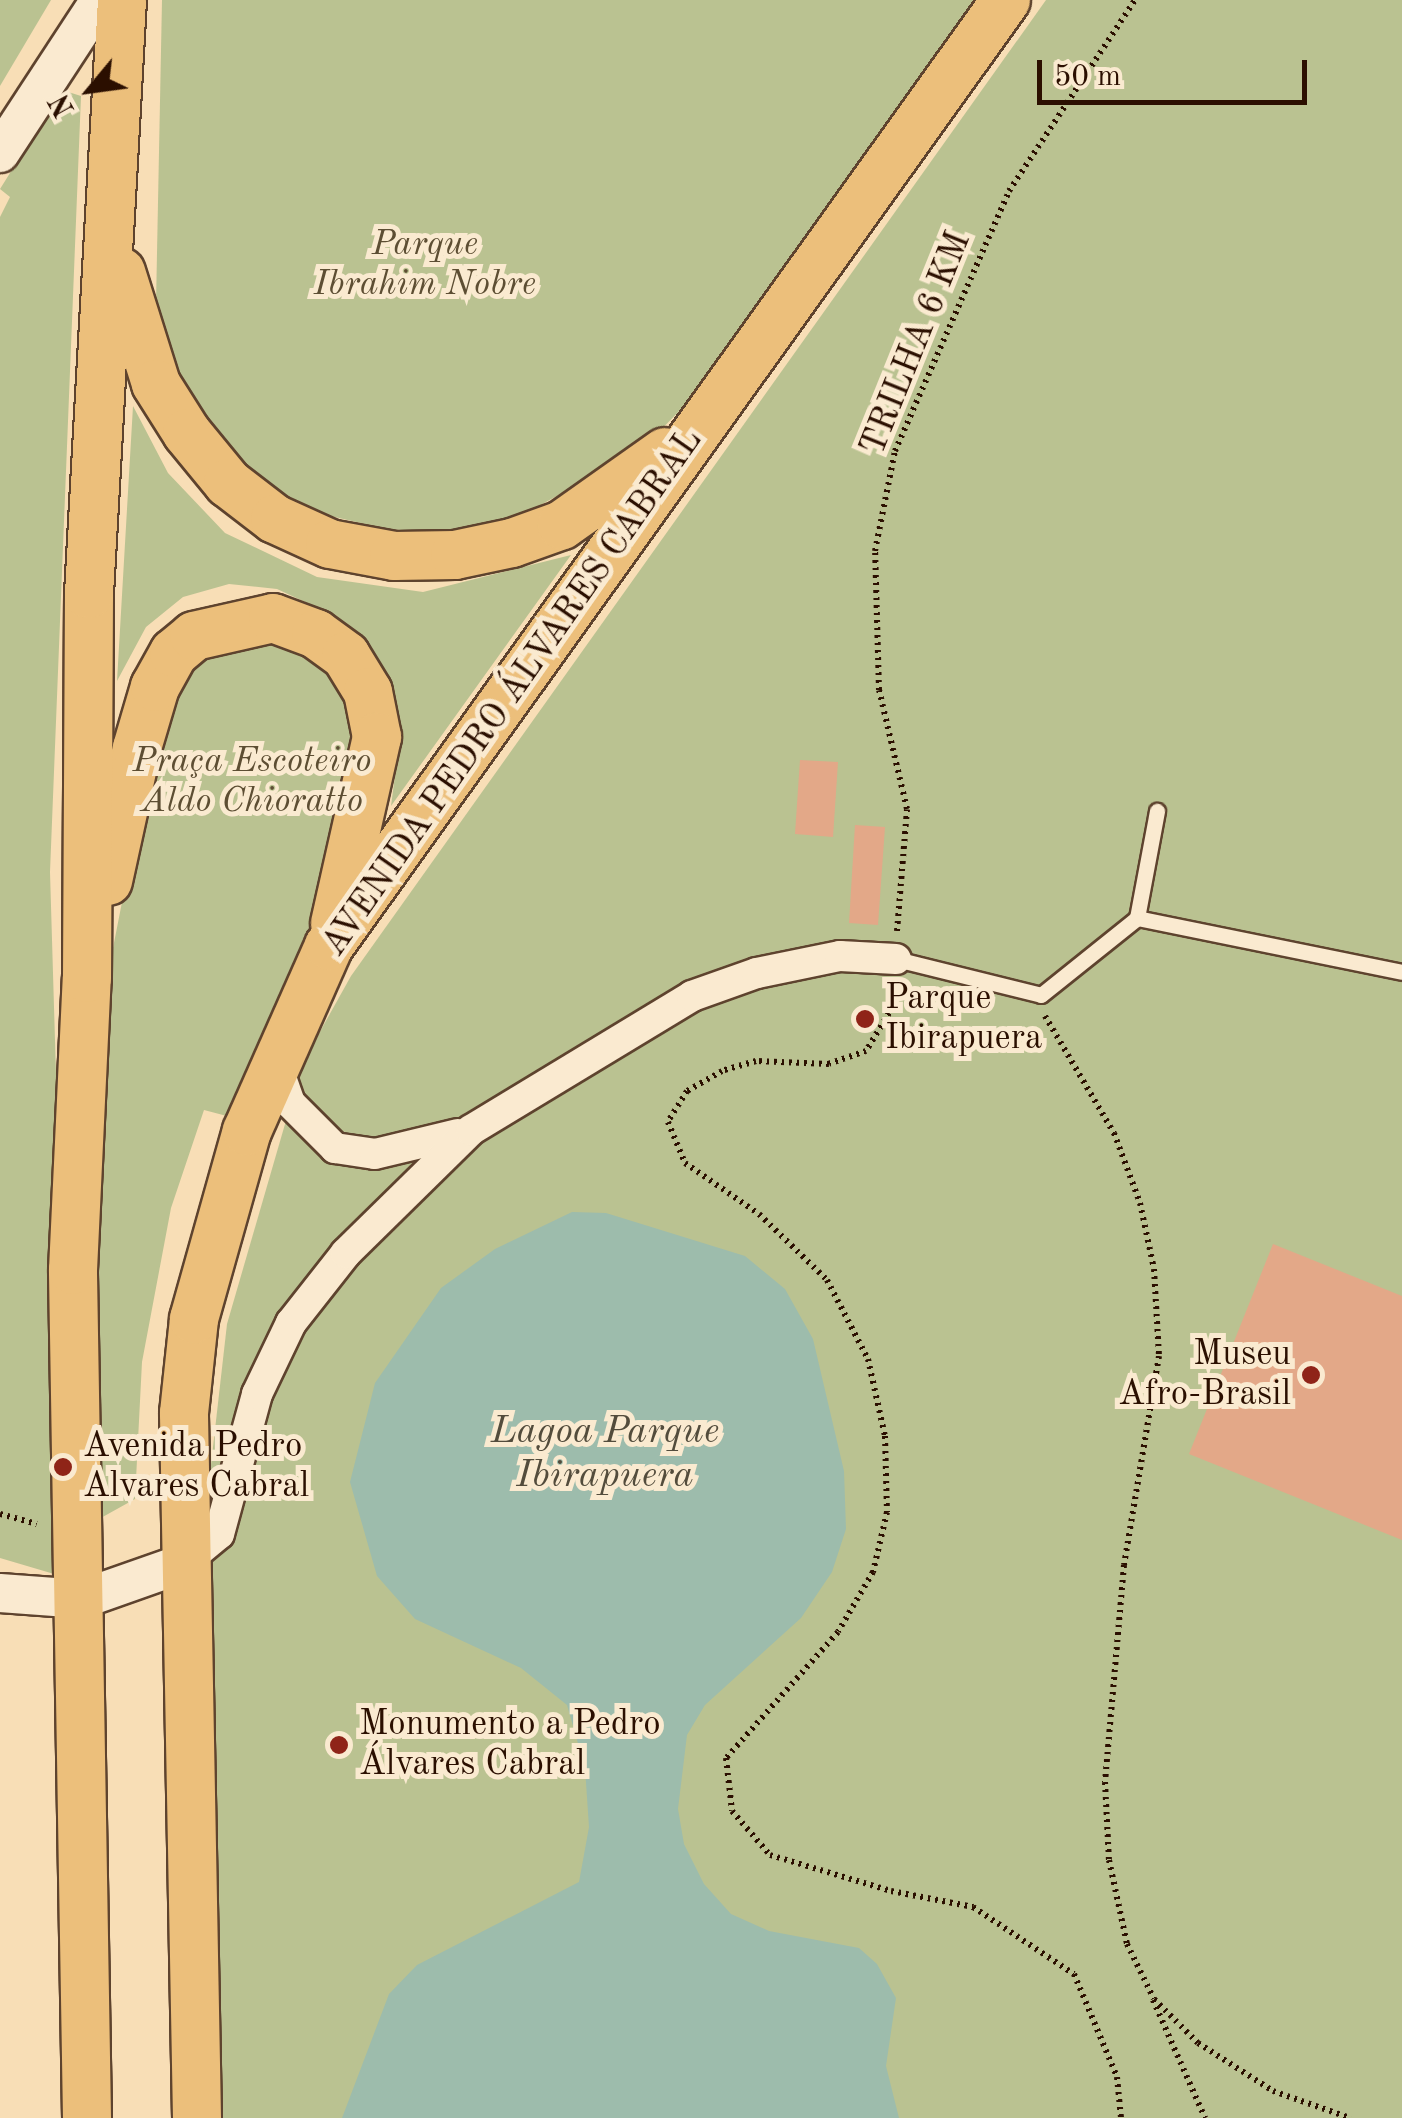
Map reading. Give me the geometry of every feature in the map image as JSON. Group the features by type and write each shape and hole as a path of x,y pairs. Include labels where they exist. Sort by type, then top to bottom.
{"main road":[{"path":"87,2118 82,1599 73,1270 88,978 89,594 122,0"},
{"name":"AVENIDA PEDRO ÁLVARES CABRAL","path":"196,2118 184,1413 194,1319 216,1226 276,1063 329,946 1006,0"},
{"path":"110,225 134,326 156,384 188,433 228,483 275,519 330,544 394,556 455,555 512,543 562,524 618,490 707,418"},
{"path":"88,978 155,687 174,653 194,636 235,623 273,618 316,634 346,656 368,692 374,754 329,946"}],"street":[{"path":"0,153 100,0"},
{"path":"276,1063 290,1104 335,1148 375,1154 411,1150 471,1130 692,996 756,973 840,956 896,958"},
{"path":"0,1592 82,1599 184,1563 218,1534 256,1394 291,1324 346,1253 471,1130"}],"lane":[{"path":"896,958 1041,995 1137,918 1157,811"},
{"path":"1137,918 1402,972"}],"path":[{"name":"TRILHA 6 KM","path":"897,924 908,809 879,690 875,551 894,450 1009,190 1135,0"},
{"path":"1016,988 1070,1050 1114,1133 1140,1203 1154,1270 1159,1356 1124,1564 1105,1782 1109,1860 1127,1944 1204,2118"},
{"path":"889,1013 866,1051 830,1064 756,1061 722,1071 687,1091 668,1122 685,1163 759,1214 827,1280 868,1359 884,1436 887,1512 873,1572 838,1632 726,1758 732,1811 770,1855 891,1892 973,1907 1074,1974 1116,2077 1121,2118"},
{"path":"1145,1982 1198,2043 1273,2090 1350,2118"}],"green space":[{"path":"0,0 51,0 0,86"},
{"name":"Parque Ibrahim Nobre","path":"162,0 983,0 696,394 643,448 510,522 449,533 386,529 322,514 265,484 213,433 177,371 156,304"},
{"name":"Parque Ibirapuera","path":"1046,0 1402,0 1402,2118 221,2118 202,1544 227,1324 303,1062 351,976"},
{"path":"62,90 81,96 50,872 71,1579 0,1558 0,217 10,197 0,189"},
{"name":"Praça Escoteiro Aldo Chioratto","path":"133,406 168,473 225,533 317,577 423,592 571,555 391,806 400,738 394,696 368,650 329,613 277,589 229,584 183,597 146,627 117,681"},
{"name":"Praça Escoteiro Aldo Chioratto","path":"267,633 318,650 365,725 315,946 242,1120 204,1110 171,1208 142,1362 135,1499 99,1519 90,1276 104,994 151,754 186,664"}],"water":[{"name":"Lagoa Parque Ibirapuera","path":"572,1212 606,1213 745,1256 785,1289 813,1339 844,1471 846,1529 832,1572 801,1618 705,1705 687,1735 678,1809 684,1844 704,1884 731,1914 769,1931 859,1948 877,1964 896,1998 886,2066 899,2118 342,2118 389,1994 417,1965 579,1882 589,1827 585,1768 567,1705 521,1668 415,1619 377,1576 350,1482 375,1383 441,1288 495,1249"}],"building":[{"path":"800,760 838,762 833,837 795,834"},
{"path":"855,825 885,827 878,925 849,923"},
{"name":"Museu Afro-Brasil","path":"1273,1244 1402,1296 1402,1540 1189,1454"}],"place":[{"name":"Parque Ibirapuera","path":"865,1019"},
{"name":"Museu Afro-Brasil","path":"1311,1375"},
{"name":"Avenida Pedro Alvares Cabral","path":"63,1467"},
{"name":"Monumento a Pedro Álvares Cabral","path":"339,1745"}]}
